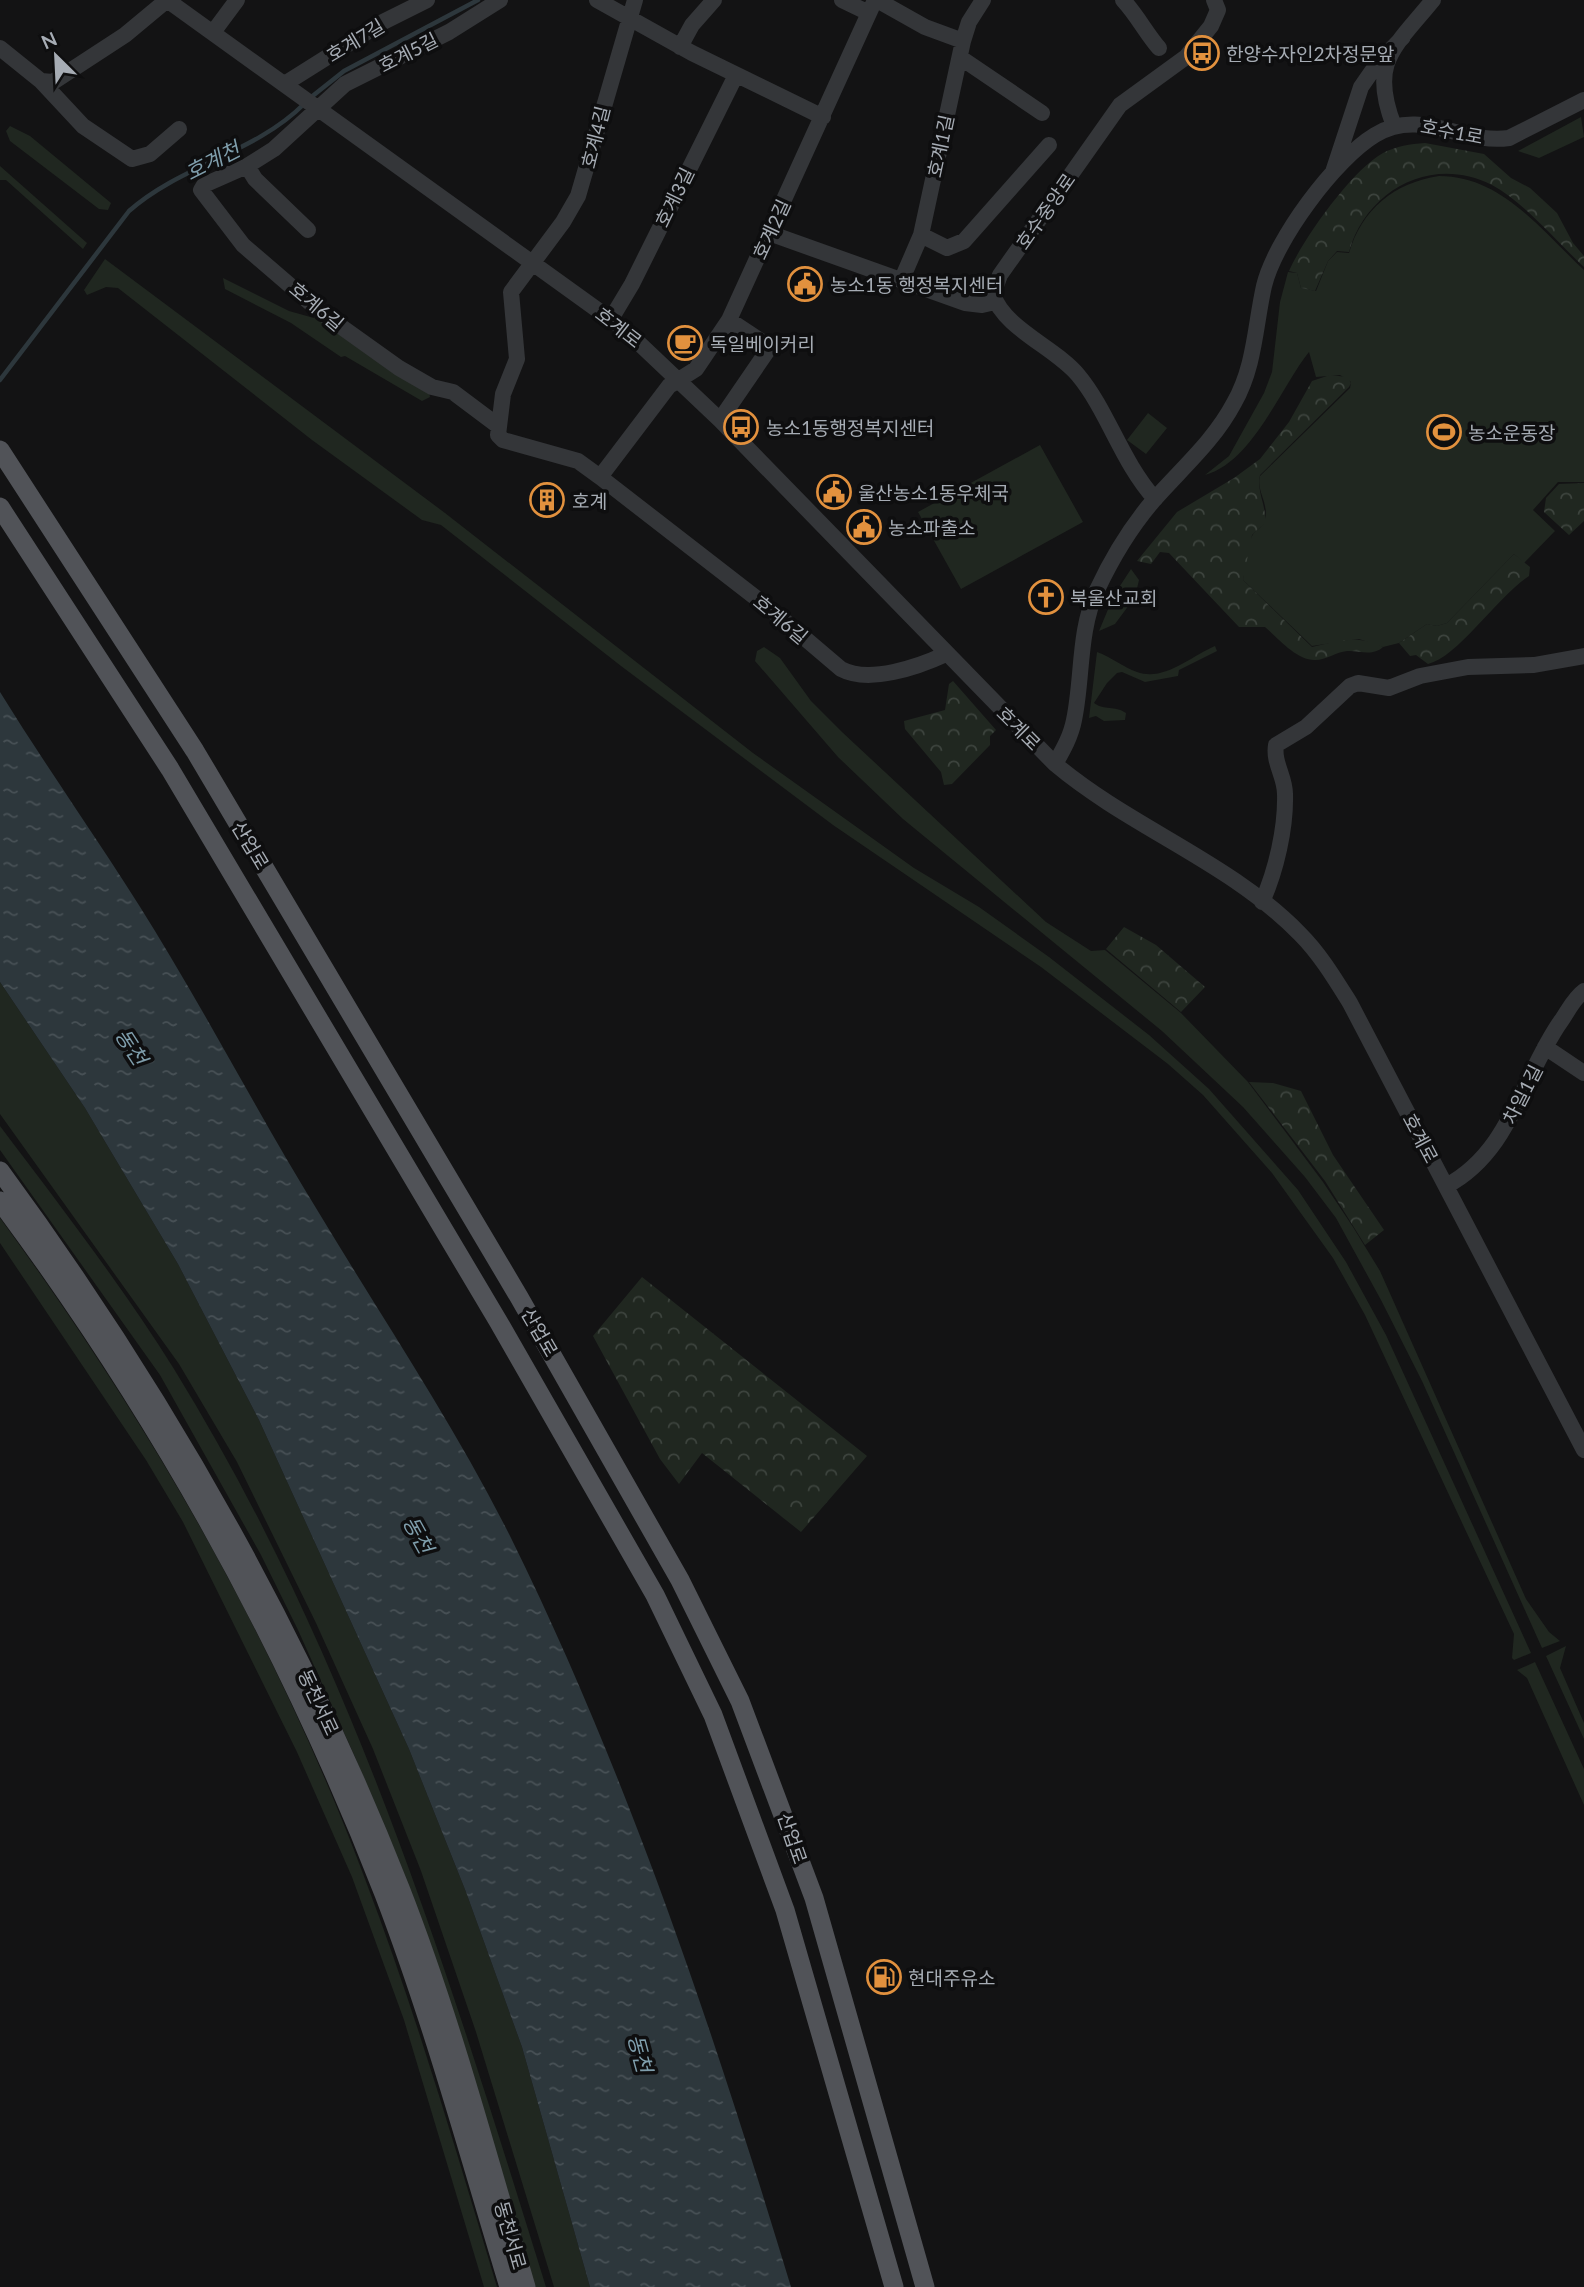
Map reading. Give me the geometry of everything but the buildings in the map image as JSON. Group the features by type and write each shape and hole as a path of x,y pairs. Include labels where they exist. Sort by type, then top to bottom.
{"main road":[{"name":"산업로","path":"0,450 195,751 519,1297 680,1580 740,1701 814,1898 925,2287"},
{"name":"산업로","path":"0,507 170,769 484,1298 655,1595 713,1715 785,1910 894,2287"},
{"name":"동천서로","path":"0,1171 147,1383 214,1496 288,1633 400,1889 452,2036 526,2287"},
{"name":"동천서로","path":"0,1200 39,1252 139,1405 200,1506 295,1690 330,1765 389,1908 435,2039 509,2287"}],"street":[{"path":"41,82 53,82 125,35 167,0 291,87"},
{"path":"214,31 237,0"},
{"name":"호계7길","path":"291,87 383,22 427,0"},
{"name":"호계5길","path":"318,107 345,84 449,32 500,0"},
{"path":"597,0 680,47 823,117"},
{"name":"호계4길","path":"533,264 578,196 635,0"},
{"path":"680,47 692,25 714,0"},
{"path":"842,0 874,4 925,27 962,50 1042,113"},
{"name":"호계1길","path":"902,279 921,235 969,22 983,0"},
{"path":"1123,0 1159,48"},
{"name":"호수중앙로","path":"995,302 993,294 1000,275 1120,105 1193,50 1216,18 1218,10 1214,0"},
{"path":"1055,764 1074,722 1083,641 1097,592 1132,527 1216,432 1235,403 1249,370 1272,260 1286,233 1331,177 1362,145 1394,126 1382,86 1392,53 1433,0"},
{"name":"호계2길","path":"678,379 696,369 729,320 874,4"},
{"path":"1331,177 1361,87 1377,64 1403,37"},
{"path":"0,48 41,82 83,126 132,159 150,154 179,129"},
{"name":"호계3길","path":"611,319 736,75"},
{"name":"호계로","path":"291,87 611,319 720,420 1055,764 1113,807 1216,869 1300,934 1330,970 1582,1444"},
{"name":"호수1로","path":"1394,126 1434,125 1497,140 1509,138 1584,100"},
{"name":"호계6길","path":"318,107 285,141 247,166 204,185 201,190 243,245 322,313 373,350 416,379 453,392 497,425 498,435 503,440 578,461 774,612 841,669 850,674 875,673 912,666 946,654"},
{"path":"921,235 947,248 956,247 1049,145"},
{"path":"247,166 255,178 308,230"},
{"path":"769,233 965,303 982,305 995,302 1009,318 1080,376 1131,470 1155,499"},
{"path":"497,425 503,394 517,359 516,320 510,297 533,264"},
{"path":"720,420 770,348 729,320"},
{"path":"600,477 669,386 678,379"},
{"path":"1262,902 1273,874 1285,794 1275,758 1276,745 1314,722 1350,686 1363,682 1390,688 1420,676 1468,667 1534,665 1584,656"},
{"name":"차일1길","path":"1446,1186 1477,1162 1509,1124 1545,1047 1584,991"},
{"path":"1545,1047 1584,1073"}],"green space":[{"path":"1581,117 1584,137 1539,158 1518,151"},
{"path":"10,126 30,136 111,203 108,210 99,209 10,141 6,131"},
{"path":"1425,143 1484,154 1511,178 1530,188 1557,213 1573,243 1584,256 1584,267 1504,192 1469,176 1447,174 1425,176 1386,195 1370,211 1349,252 1337,251 1328,261 1315,291 1301,288 1297,273 1289,271 1317,224 1343,189 1383,153"},
{"path":"0,166 87,243 83,249 6,180 0,180"},
{"name":"농소운동장","path":"1439,176 1462,178 1501,195 1536,223 1584,270 1584,482 1558,482 1533,510 1555,531 1524,563 1514,554 1447,623 1437,626 1427,624 1399,643 1383,647 1359,639 1312,646 1243,580 1246,558 1252,536 1265,519 1260,476 1350,388 1351,382 1340,375 1316,377 1309,352 1251,440 1222,467 1205,475 1229,456 1264,393 1272,372 1280,302 1288,272 1297,273 1301,288 1316,291 1328,261 1337,252 1349,253 1362,223 1371,211 1394,192"},
{"path":"105,259 445,513 753,753 914,868 979,907 1049,957 1149,1035 1209,1089 1298,1190 1346,1262 1386,1335 1531,1653 1514,1660 1512,1658 1514,1634 1365,1315 1333,1258 1272,1173 1203,1095 1168,1064 1041,967 833,825 621,666 441,525 422,520 312,440 118,288 106,287 87,295 84,290"},
{"path":"223,278 289,311 314,318 317,314 429,392 430,397 422,401 345,356 341,357 291,323 225,289"},
{"path":"1330,375 1347,377 1351,383 1349,387 1260,475 1259,487 1265,523 1252,535 1243,580 1312,647 1357,640 1383,647 1374,652 1347,651 1315,660 1294,652 1265,627 1239,627 1169,553 1160,552 1151,564 1137,561 1177,512 1260,459 1289,422 1312,381"},
{"path":"1148,413 1167,428 1146,454 1127,440"},
{"path":"1040,445 1083,522 961,589 918,512"},
{"path":"1584,483 1584,521 1569,535 1544,512 1546,498 1559,484"},
{"path":"1514,554 1530,567 1529,576 1440,659 1428,664 1416,655 1410,656 1399,643 1427,624 1437,626 1447,623"},
{"path":"1131,569 1139,580 1135,597 1115,624 1099,631 1114,595"},
{"path":"1215,646 1217,651 1179,670 1178,676 1145,682 1122,672 1117,673 1094,703 1126,713 1125,720 1104,721 1096,716 1089,718 1097,652 1137,672 1157,674"},
{"path":"764,647 780,658 811,701 842,732 1046,922 1091,951 1105,950 1181,1013 1248,1082 1323,1182 1380,1271 1526,1599 1549,1632 1560,1641 1542,1648 1422,1381 1336,1218 1305,1177 1243,1107 1162,1031 903,819 838,757 755,661 757,651"},
{"path":"953,681 996,730 990,736 990,745 952,784 944,785 941,772 905,729 904,721 945,710 949,684"},
{"path":"1124,927 1156,945 1205,987 1181,1012 1106,949"},
{"path":"0,982 85,1108 178,1264 259,1420 409,1749 466,1892 522,2047 590,2287 554,2287 476,2032 421,1871 373,1749 316,1623 237,1462 179,1364 0,1114"},
{"path":"1249,1082 1273,1083 1301,1091 1333,1155 1384,1230 1365,1245 1325,1181"},
{"path":"0,1126 112,1276 174,1369 237,1478 293,1589 343,1701 389,1816 471,2049 546,2287 535,2287 407,1885 355,1757 298,1630 261,1555 160,1375 0,1150"},
{"path":"0,1218 107,1373 157,1454 250,1619 292,1705 330,1791 384,1929 435,2082 497,2287 484,2287 404,2020 352,1877 297,1752 183,1522 146,1460 0,1243"},
{"path":"642,1277 867,1456 801,1532 702,1453 679,1484 660,1459 593,1336"},
{"path":"1566,1646 1560,1668 1584,1723 1584,1739 1546,1656"},
{"path":"1535,1662 1584,1769 1584,1805 1527,1678 1517,1670"}],"water":[{"name":"동천","path":"0,692 170,956 300,1181 443,1414 511,1538 554,1628 631,1813 700,2001 791,2287 590,2287 522,2047 466,1892 409,1749 259,1420 178,1264 85,1108 0,982"}],"waterway":[{"name":"호계천","path":"310,98 344,71 478,0"},
{"name":"호계천","path":"0,380 129,211 171,182 263,135 285,121 304,104"}],"place":[{"name":"한양수자인2차정문앞","path":"1202,53"},
{"name":"농소1동 행정복지센터","path":"805,284"},
{"name":"독일베이커리","path":"685,343"},
{"name":"농소1동행정복지센터","path":"741,427"},
{"name":"농소운동장","path":"1444,432"},
{"name":"울산농소1동우체국","path":"834,492"},
{"name":"호계","path":"547,500"},
{"name":"농소파출소","path":"864,527"},
{"name":"북울산교회","path":"1046,597"},
{"name":"현대주유소","path":"884,1977"}]}
